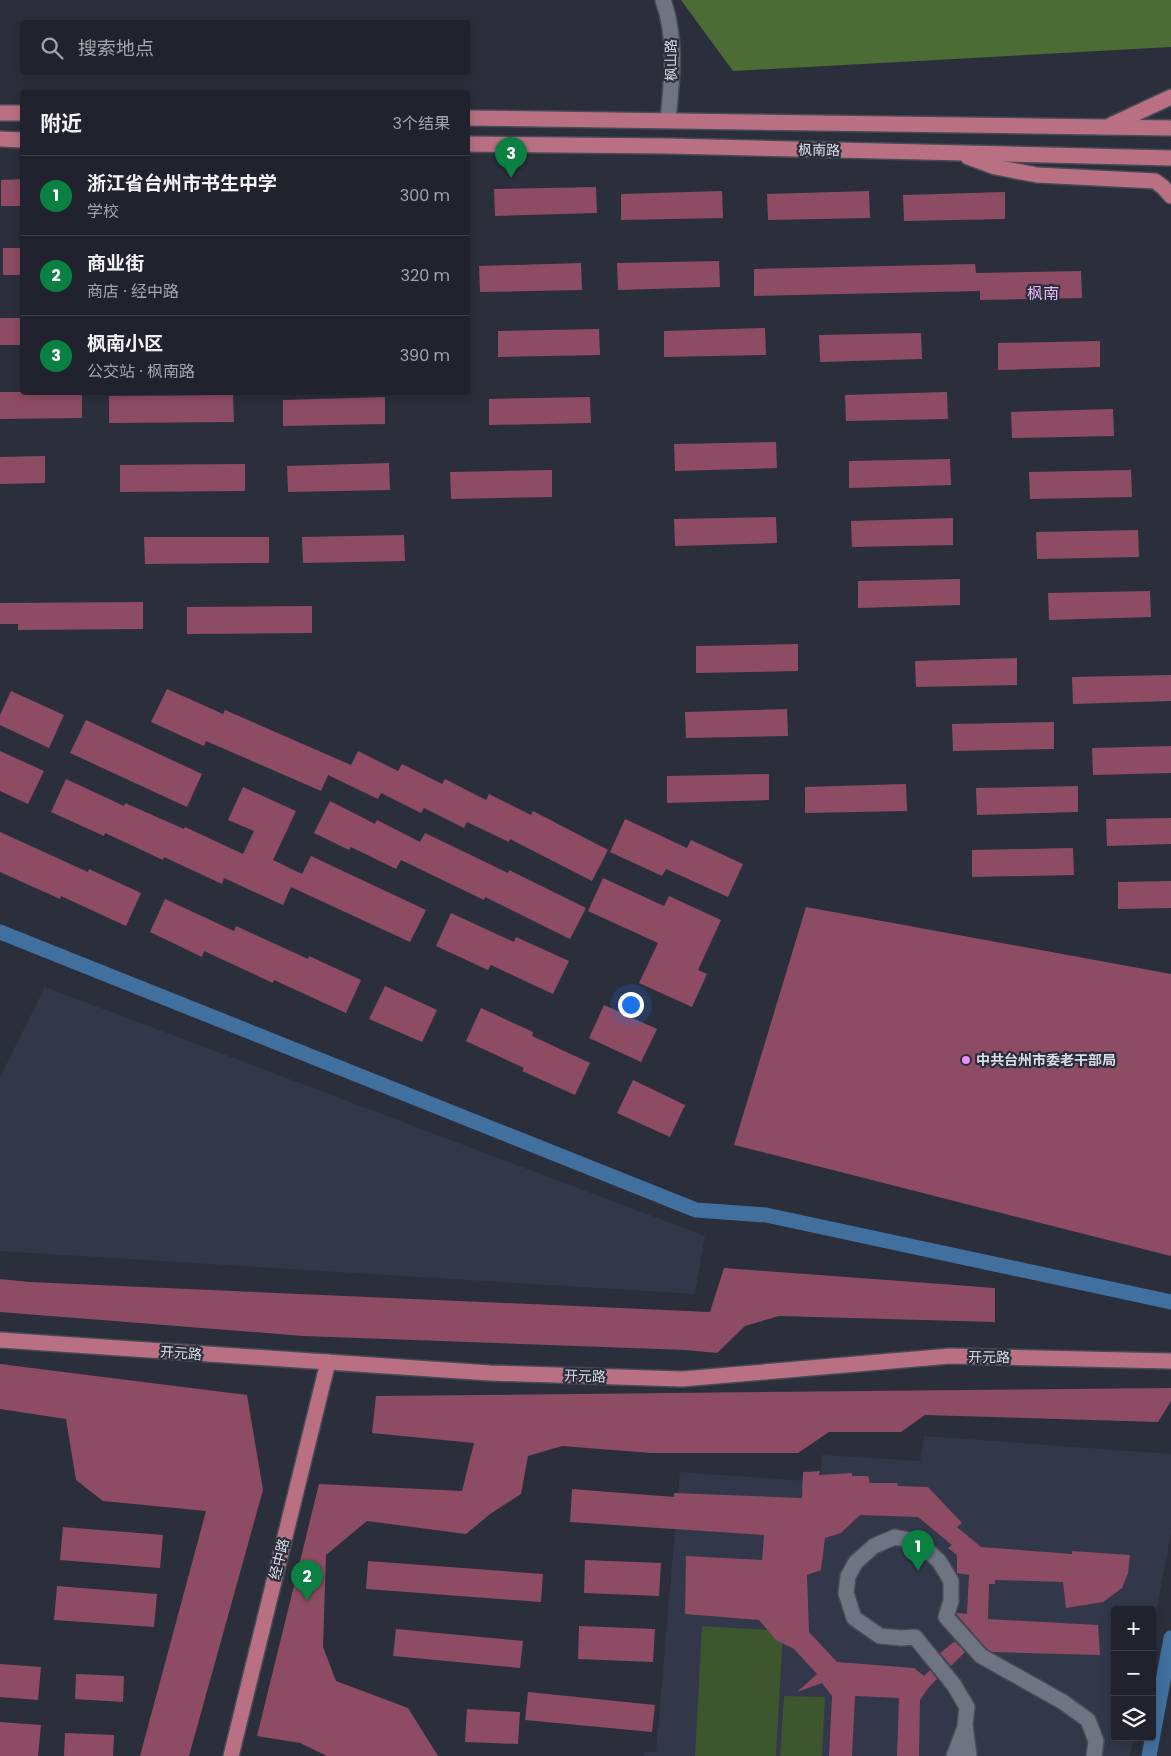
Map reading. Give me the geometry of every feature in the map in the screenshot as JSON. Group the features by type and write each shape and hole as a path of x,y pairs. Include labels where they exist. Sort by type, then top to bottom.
{"main road":[{"path":"1105,128 1171,98"},
{"path":"0,113 20,113"},
{"name":"枫南路","path":"470,118 1171,128"},
{"path":"0,140 20,140"},
{"name":"枫南路","path":"470,144 668,146 1171,158"},
{"path":"954,152 995,167 1037,175 1155,181 1171,196"},
{"name":"开元路","path":"0,1340 490,1373 682,1379 950,1356 1171,1361"},
{"name":"经中路","path":"230,1756 328,1362"}],"street":[{"name":"枫山路","path":"663,0 669,17 673,61 668,120"},
{"path":"954,1756 965,1725 967,1707 954,1685 915,1637 880,1636 854,1618 846,1593 848,1576 856,1562 874,1546 895,1537 918,1542 939,1561 951,1582 951,1601 946,1616 981,1656 1063,1702 1088,1720 1096,1741 1094,1756"},
{"path":"965,1725 969,1756"}],"shaded area":[{"path":"45,987 705,1236 695,1294 0,1251 0,1077"},
{"path":"924,1436 1171,1454 1171,1533 1156,1613 1156,1606 1111,1606 1111,1741 1133,1741 1130,1756 644,1756 644,1752 656,1752 680,1472 820,1482 822,1455 920,1461"}],"green space":[{"path":"681,0 1171,0 1171,47 733,71"},
{"path":"702,1626 783,1631 776,1756 695,1756"},
{"path":"784,1696 825,1697 822,1756 780,1756"}],"building":[{"path":"20,179 20,206 1,206 1,180"},
{"path":"596,187 597,213 495,216 494,189"},
{"path":"722,191 723,218 621,220 621,194"},
{"path":"869,191 870,218 768,220 767,194"},
{"path":"1005,192 1005,219 904,221 903,195"},
{"path":"3,248 20,248 20,275 3,275"},
{"path":"719,261 720,287 618,290 617,263"},
{"path":"581,263 582,290 480,292 479,266"},
{"path":"975,264 976,273 1081,271 1082,298 980,300 980,291 754,296 754,269"},
{"path":"0,318 20,318 20,345 0,345"},
{"path":"765,328 766,355 664,357 664,331"},
{"path":"599,329 600,355 498,357 498,331"},
{"path":"921,333 922,359 820,362 819,335"},
{"path":"1100,341 1100,367 998,370 998,343"},
{"path":"0,392 20,392 20,395 82,395 82,418 0,419"},
{"path":"947,392 948,419 846,421 845,395"},
{"path":"233,395 234,422 109,423 109,396"},
{"path":"385,397 385,424 283,426 283,400"},
{"path":"590,397 591,423 489,425 489,399"},
{"path":"1113,409 1114,436 1012,438 1011,412"},
{"path":"776,442 777,468 675,471 674,444"},
{"path":"45,456 45,483 0,484 0,457"},
{"path":"950,459 951,485 849,488 849,461"},
{"path":"389,463 390,490 288,492 287,466"},
{"path":"245,464 245,491 120,492 120,465"},
{"path":"552,470 552,497 451,499 450,472"},
{"path":"1131,470 1132,497 1030,499 1029,472"},
{"path":"776,517 777,543 675,546 674,519"},
{"path":"953,518 953,545 852,547 851,521"},
{"path":"1138,530 1139,557 1037,559 1036,532"},
{"path":"404,535 405,561 303,563 302,537"},
{"path":"144,537 269,537 269,563 145,564"},
{"path":"960,579 960,605 858,608 858,581"},
{"path":"1150,591 1151,617 1049,620 1048,593"},
{"path":"143,602 143,629 18,630 18,624 0,624 0,603"},
{"path":"312,606 312,633 187,634 187,607"},
{"path":"798,644 798,671 696,673 696,646"},
{"path":"1017,658 1017,685 916,687 915,661"},
{"path":"1171,675 1171,701 1073,704 1072,677"},
{"path":"167,689 223,714 225,710 351,765 358,751 398,771 402,764 442,784 445,779 486,800 489,794 531,815 533,811 608,850 592,881 510,839 509,842 467,822 464,828 424,808 421,813 381,793 378,799 328,775 321,791 206,741 204,746 151,722"},
{"path":"11,691 64,715 49,748 0,725 0,715"},
{"path":"787,709 788,736 686,738 685,712"},
{"path":"86,720 202,774 187,807 70,753"},
{"path":"1054,722 1054,749 953,751 952,724"},
{"path":"1171,746 1171,773 1093,775 1092,748"},
{"path":"0,751 44,771 28,804 0,791"},
{"path":"769,774 769,800 667,803 667,776"},
{"path":"66,779 124,806 125,803 184,829 185,827 243,854 254,831 228,820 243,787 296,811 273,860 302,874 311,856 426,910 410,942 291,887 283,905 224,878 222,884 164,857 163,860 105,833 104,836 51,812"},
{"path":"906,784 907,811 805,813 805,787"},
{"path":"1078,786 1078,812 977,815 976,788"},
{"path":"330,801 375,824 377,820 420,842 425,833 508,873 509,870 586,908 570,939 485,897 484,900 401,860 396,869 351,847 349,850 314,833"},
{"path":"1171,818 1171,844 1107,846 1106,819"},
{"path":"625,819 687,848 691,840 743,864 728,897 666,869 662,876 610,852"},
{"path":"0,832 88,872 89,869 141,893 126,926 61,896 60,899 0,872"},
{"path":"1073,848 1074,875 972,877 972,850"},
{"path":"603,878 664,906 669,896 721,920 698,970 707,974 692,1007 639,983 658,943 588,911"},
{"path":"1171,881 1171,908 1118,909 1118,882"},
{"path":"165,899 234,931 236,926 308,959 309,956 361,980 346,1013 274,980 273,983 204,951 202,957 150,932"},
{"name":"中共台州市委老干部局","path":"806,907 1171,974 1171,1256 734,1145"},
{"path":"451,913 514,942 516,937 569,961 553,994 491,965 488,970 436,946"},
{"path":"385,986 437,1010 422,1042 369,1019"},
{"path":"604,1005 657,1029 641,1062 589,1038"},
{"path":"481,1008 533,1032 532,1036 590,1063 575,1095 522,1071 524,1068 466,1041"},
{"path":"633,1080 685,1105 670,1137 617,1113"},
{"path":"724,1268 995,1288 995,1322 779,1316 745,1326 717,1353 686,1350 303,1336 0,1312 0,1279 29,1282 710,1312"},
{"path":"0,1364 247,1395 263,1490 189,1756 140,1756 206,1511 103,1501 76,1480 66,1419 0,1409"},
{"path":"1171,1388 1171,1401 1158,1422 925,1415 901,1432 829,1432 798,1453 651,1453 562,1446 528,1456 521,1494 490,1514 466,1534 367,1521 326,1555 323,1647 336,1681 408,1708 438,1756 327,1756 300,1743 257,1736 319,1484 462,1491 474,1443 372,1433 376,1396"},
{"path":"820,1471 819,1475 852,1473 852,1476 868,1476 870,1483 897,1483 898,1486 928,1487 962,1523 957,1527 981,1547 1072,1554 1072,1551 1130,1555 1128,1573 1122,1588 1103,1602 1066,1608 1063,1582 995,1580 995,1584 989,1584 988,1619 1098,1625 1100,1655 992,1652 987,1649 957,1615 957,1613 967,1614 969,1575 957,1573 957,1555 948,1548 952,1545 918,1517 860,1515 841,1533 825,1538 821,1570 807,1575 809,1632 837,1662 914,1668 924,1676 930,1670 937,1679 920,1700 919,1756 897,1756 899,1698 855,1696 852,1756 829,1756 832,1696 822,1683 797,1692 817,1674 794,1649 776,1640 759,1620 685,1614 686,1556 762,1560 764,1535 570,1522 572,1489 674,1497 674,1493 802,1498 803,1472"},
{"path":"63,1527 163,1535 160,1568 60,1560"},
{"path":"585,1560 661,1563 659,1596 584,1593"},
{"path":"368,1561 543,1574 541,1602 366,1589"},
{"path":"57,1586 157,1594 154,1627 54,1620"},
{"path":"579,1626 655,1629 653,1662 578,1659"},
{"path":"396,1629 523,1641 520,1668 393,1656"},
{"path":"955,1641 965,1652 951,1666 940,1653"},
{"path":"0,1664 41,1667 38,1700 0,1697"},
{"path":"76,1674 124,1676 123,1702 75,1699"},
{"path":"528,1692 655,1705 652,1732 525,1720"},
{"path":"467,1709 520,1712 518,1744 465,1742"},
{"path":"0,1722 41,1725 38,1756 0,1756"},
{"path":"65,1733 114,1735 113,1756 64,1756"}],"waterway":[{"path":"0,932 696,1210 766,1215 1171,1302"},
{"path":"1149,1756 1171,1638"}],"place":[{"name":"枫南小区","path":"511,178"},
{"name":"中共台州市委老干部局","path":"966,1060"},
{"name":"浙江省台州市书生中学","path":"918,1571"},
{"name":"商业街","path":"307,1601"}],"district":[{"name":"枫南","path":"1043,293"}]}
